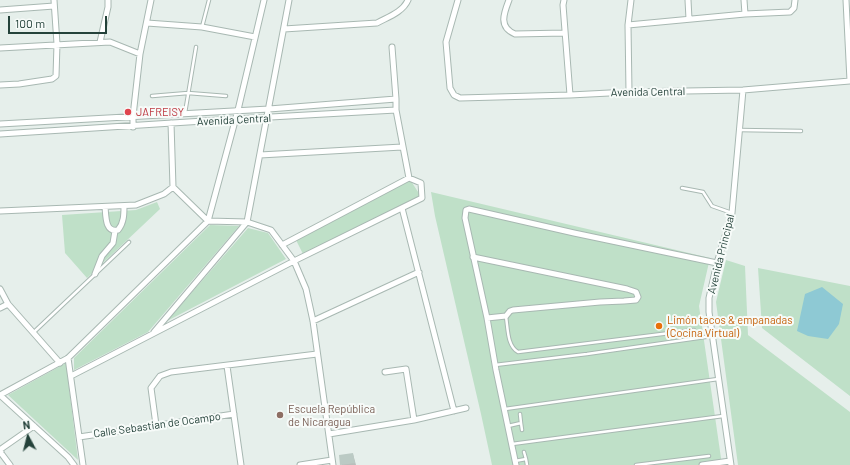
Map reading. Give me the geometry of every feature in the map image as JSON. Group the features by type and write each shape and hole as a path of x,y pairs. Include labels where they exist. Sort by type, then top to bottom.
{"street":[{"path":"0,85 52,79 56,76 57,44 54,0"},
{"path":"100,42 108,0"},
{"path":"133,126 140,54 151,0"},
{"path":"74,465 68,457 0,395 68,358 208,221 238,110 264,0"},
{"path":"152,334 247,222 289,0"},
{"path":"284,29 377,23 405,7 408,0"},
{"name":"Avenida Central","path":"458,0 446,42 450,88 454,95 460,98 629,92 743,90 850,81"},
{"path":"509,0 503,23 509,31 514,34 565,33"},
{"path":"564,0 563,5 570,95"},
{"path":"629,92 628,25 631,0"},
{"path":"688,0 689,19"},
{"path":"744,0 745,14"},
{"path":"628,25 745,14 790,12 794,8 795,0"},
{"path":"846,0 849,33 850,81"},
{"path":"0,10 54,6"},
{"path":"147,24 202,27 255,37"},
{"path":"0,48 110,42 140,54"},
{"path":"392,47 396,110 402,147 410,178"},
{"name":"Avenida Principal","path":"730,463 712,336 709,298 717,263 732,213 743,90"},
{"path":"0,124 268,109 396,99"},
{"name":"Avenida Central","path":"0,134 396,110"},
{"path":"171,124 173,186 208,221 247,222 271,230 294,261 306,289 313,321 333,463 300,465"},
{"path":"260,155 402,147"},
{"path":"71,376 294,261 422,198 421,183 410,178"},
{"path":"282,245 410,178"},
{"path":"0,211 136,205 164,194 173,186"},
{"path":"105,206 108,227 114,231"},
{"path":"114,231 118,230 121,226 124,218 124,206"},
{"path":"402,208 454,411"},
{"path":"515,463 487,318 465,218 466,210 468,209 717,263"},
{"path":"96,274 102,256 113,243 114,231"},
{"path":"473,257 627,289 636,292 638,297 636,300 513,310 506,316 487,318"},
{"path":"313,321 419,272"},
{"path":"0,289 8,304 60,363"},
{"path":"0,308 8,304"},
{"path":"156,425 151,388 160,376 171,372 317,354"},
{"path":"68,358 84,465"},
{"path":"227,366 241,465"},
{"path":"385,372 406,369 414,420"},
{"path":"328,434 414,420 466,408"},
{"name":"Calle Sebastian de Ocampo","path":"80,436 234,414"},
{"path":"10,465 1,453 1,449 34,426"},
{"path":"702,465 730,463"}],"lane":[{"path":"202,27 209,0"},
{"path":"185,113 196,47"},
{"path":"152,96 188,93 226,96"},
{"path":"739,130 801,132"},
{"path":"682,188 702,192 712,206 732,213"},
{"path":"33,333 129,242"},
{"path":"506,316 510,344 518,352 694,330"},
{"path":"495,365 587,354 712,336"},
{"path":"504,409 718,379"},
{"path":"520,414 522,430"},
{"path":"511,444 724,416"},
{"path":"508,426 521,423"},
{"path":"524,452 526,465"},
{"path":"636,465 709,456"},
{"path":"515,463 526,459"}],"green space":[{"path":"409,178 422,198 304,256 295,238"},
{"path":"431,192 710,258 699,306 722,465 492,465 435,216"},
{"path":"157,202 160,209 87,278 65,253 62,215 136,210"},
{"path":"210,225 239,226 148,332 74,370 74,358"},
{"path":"248,228 268,233 286,259 167,321"},
{"path":"726,260 745,266 748,335 850,412 850,465 738,465 716,302"},
{"path":"758,268 850,286 850,396 762,328"},
{"path":"66,363 78,460 8,395"}],"water":[{"path":"822,287 843,304 839,324 828,339 808,336 797,331 805,294"}],"building":[{"path":"353,453 355,463 340,465 339,455"}],"place":[{"name":"JAFREISY","path":"128,112"},
{"name":"Limón tacos & empanadas (Cocina Virtual)","path":"659,326"},
{"name":"Escuela República de Nicaragua","path":"280,415"}]}
